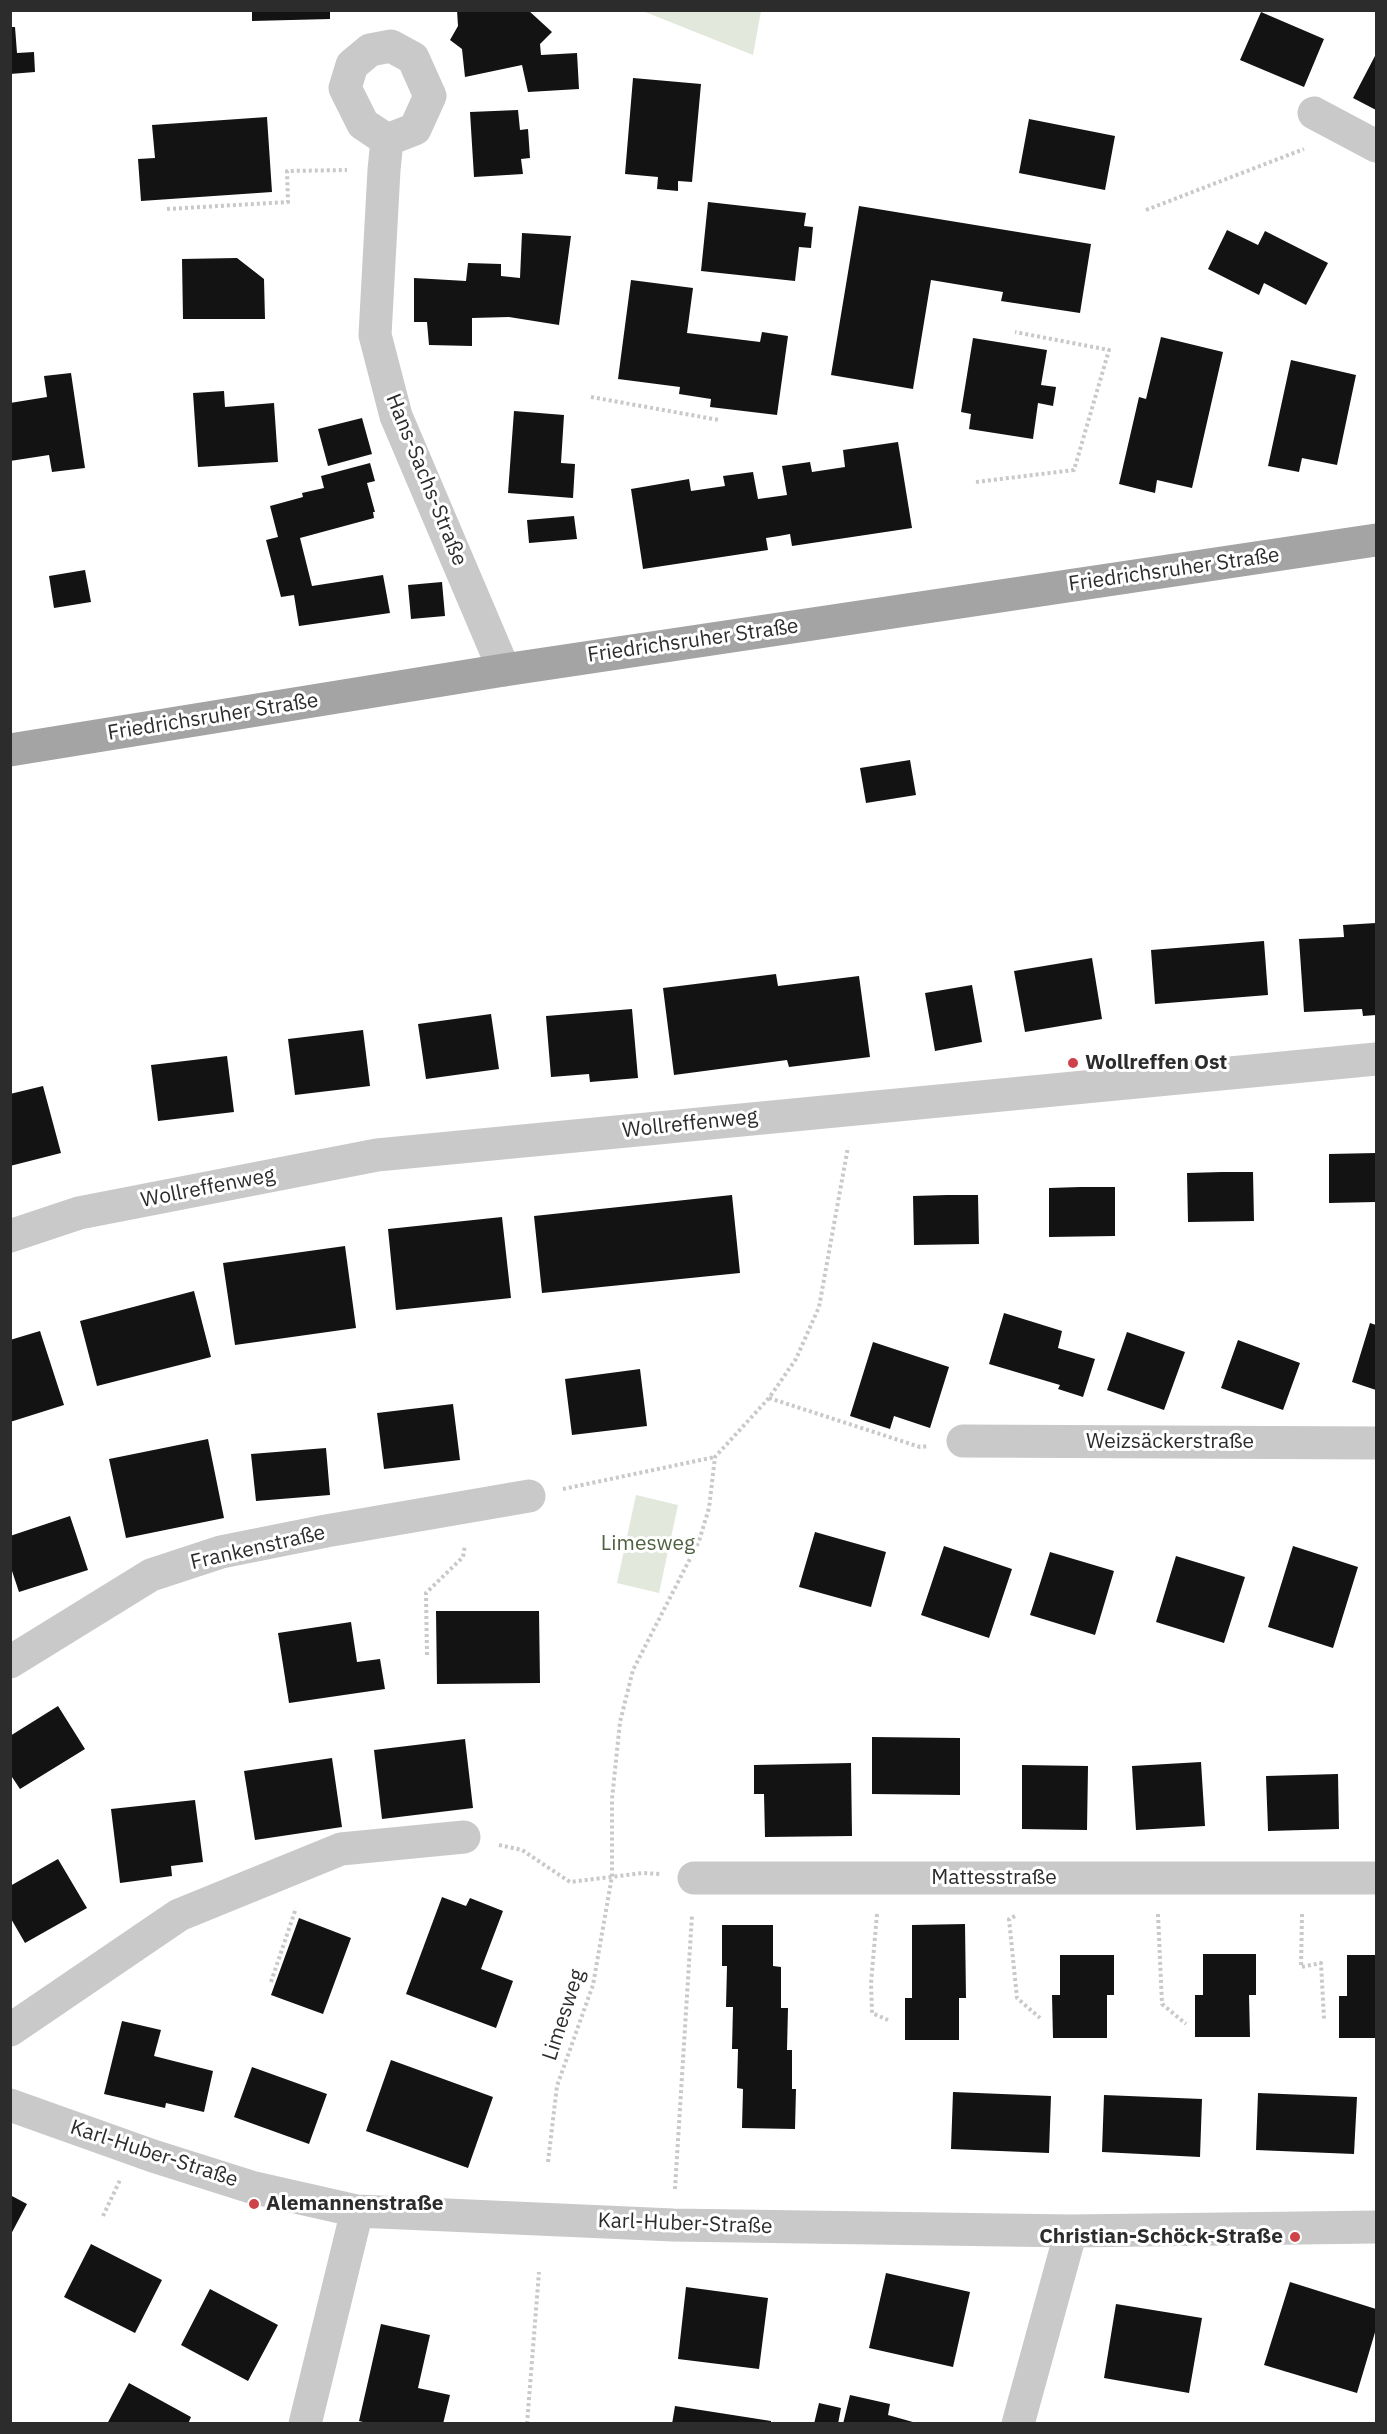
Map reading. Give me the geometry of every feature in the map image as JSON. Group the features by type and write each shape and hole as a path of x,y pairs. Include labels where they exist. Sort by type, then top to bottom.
{"main road":[{"name":"Friedrichsruher Straße","path":"10,750 504,670 1377,540"}],"street":[{"path":"1314,113 1363,139"},
{"name":"Hans-Sachs-Straße","path":"386,155 375,335 396,416 504,670"},
{"name":"Wollreffenweg","path":"10,1236 79,1213 377,1155 1377,1059"},
{"name":"Weizsäckerstraße","path":"963,1441 1377,1443"},
{"name":"Frankenstraße","path":"10,1662 151,1575 221,1552 529,1496"},
{"path":"10,2030 179,1915 341,1849 464,1837"},
{"name":"Mattesstraße","path":"694,1878 1377,1878"},
{"name":"Karl-Huber-Straße","path":"10,2105 153,2157 251,2187 357,2211 673,2225 1071,2232 1377,2227"},
{"path":"305,2424 357,2211"},
{"path":"1018,2424 1071,2232"}],"path":[{"path":"1146,210 1363,139"},
{"path":"167,209 288,202 287,171 386,155"},
{"path":"976,482 1074,470 1108,350 1015,332"},
{"path":"591,397 719,420"},
{"path":"529,1496 715,1457 769,1398 796,1359 819,1307 856,1108"},
{"path":"769,1398 920,1448 963,1441"},
{"name":"Limesweg","path":"548,2162 557,2086 593,1985 612,1876 612,1799 620,1722 633,1670 699,1541 709,1508 715,1457"},
{"path":"427,1655 426,1593 463,1557 471,1505"},
{"path":"464,1837 522,1850 570,1882 643,1873 694,1878 673,2225"},
{"path":"271,1982 298,1902 292,1869"},
{"path":"1023,1877 1025,1912 1009,1919 1014,1980 1017,1998 1040,2018"},
{"path":"882,1878 874,1935 872,2013 888,2020"},
{"path":"1155,1878 1162,2004 1186,2024"},
{"path":"1300,1878 1301,1967 1321,1963 1324,2019"},
{"path":"527,2424 539,2272"}],"green space":[{"path":"640,10 761,10 753,55"},
{"name":"Limesweg","path":"636,1495 678,1505 659,1593 617,1583"}],"building":[{"path":"252,10 330,10 330,19 252,21"},
{"path":"457,10 528,10 552,32 540,44 541,55 577,53 579,89 528,92 522,65 465,77 462,49 450,40 458,26"},
{"path":"1261,12 1324,39 1304,87 1240,60"},
{"path":"10,27 15,27 17,53 34,52 35,72 10,74"},
{"path":"1376,54 1376,110 1353,98"},
{"path":"633,78 701,84 692,182 678,181 678,191 657,189 658,177 625,174"},
{"path":"518,110 520,130 528,129 530,158 521,159 523,174 474,177 470,112"},
{"path":"267,117 272,192 141,201 138,159 155,158 152,125"},
{"path":"1029,119 1115,136 1105,190 1019,173"},
{"path":"708,202 806,213 804,226 813,227 811,248 799,247 795,281 701,271"},
{"path":"859,206 1091,244 1080,313 1001,301 1003,292 931,280 913,389 831,375"},
{"path":"1227,230 1258,245 1265,231 1328,263 1306,305 1264,283 1259,295 1208,269"},
{"path":"522,233 571,236 559,325 509,317 472,318 472,346 429,345 427,322 414,322 414,278 466,281 468,263 501,264 501,276 520,278"},
{"path":"237,258 264,279 265,319 183,319 182,259"},
{"path":"631,280 693,288 687,333 760,342 762,332 788,336 777,415 710,407 711,399 679,394 680,387 618,379"},
{"path":"1161,337 1223,352 1192,488 1157,480 1155,493 1119,484 1139,397 1146,399"},
{"path":"973,338 1047,350 1041,385 1056,387 1053,406 1038,403 1033,439 969,429 971,414 961,412"},
{"path":"1291,360 1356,375 1337,465 1302,458 1299,472 1268,466"},
{"path":"71,373 85,468 52,472 49,455 10,461 10,403 47,397 44,376"},
{"path":"224,391 225,407 274,403 278,462 198,467 193,393"},
{"path":"514,411 564,415 561,463 575,464 573,498 508,493"},
{"path":"362,418 372,454 328,466 318,429"},
{"path":"898,442 912,528 792,546 790,534 766,538 768,550 643,569 631,489 689,479 691,491 725,486 723,476 753,472 758,499 787,495 782,466 810,462 812,472 845,467 843,450"},
{"path":"370,463 375,481 367,483 375,512 373,512 374,518 300,538 312,586 383,575 390,613 299,626 294,595 281,597 266,540 278,537 270,506 303,497 302,493 324,488 321,476"},
{"path":"574,516 577,539 529,543 527,520"},
{"path":"85,570 91,602 54,608 49,576"},
{"path":"442,582 445,616 411,619 408,585"},
{"path":"910,760 916,795 866,803 860,768"},
{"path":"1376,923 1376,1015 1363,1016 1362,1009 1304,1012 1299,939 1344,937 1343,925"},
{"path":"1264,941 1268,995 1155,1004 1151,950"},
{"path":"1092,958 1102,1019 1025,1032 1014,971"},
{"path":"776,974 778,986 859,976 870,1057 789,1067 787,1060 674,1075 663,988"},
{"path":"972,985 982,1042 935,1051 925,993"},
{"path":"632,1009 638,1078 590,1082 589,1074 551,1077 546,1016"},
{"path":"491,1014 499,1069 426,1079 418,1024"},
{"path":"363,1030 370,1086 295,1095 288,1039"},
{"path":"227,1056 234,1112 158,1121 151,1065"},
{"path":"43,1086 61,1153 10,1166 10,1094"},
{"path":"1376,1153 1376,1202 1329,1203 1329,1154"},
{"path":"1253,1172 1254,1221 1188,1222 1187,1173"},
{"path":"1115,1187 1115,1236 1049,1237 1049,1188"},
{"path":"732,1195 740,1273 542,1293 534,1216"},
{"path":"978,1195 979,1244 914,1245 913,1196"},
{"path":"502,1217 511,1298 396,1310 388,1229"},
{"path":"345,1246 356,1328 235,1345 223,1263"},
{"path":"194,1291 211,1357 97,1386 80,1321"},
{"path":"1004,1313 1062,1331 1058,1348 1095,1359 1083,1397 1058,1389 1060,1385 989,1364"},
{"path":"1370,1323 1376,1325 1376,1390 1352,1382"},
{"path":"40,1331 64,1405 10,1422 10,1340"},
{"path":"1127,1332 1185,1352 1164,1410 1107,1390"},
{"path":"1238,1340 1300,1363 1283,1410 1221,1388"},
{"path":"873,1342 949,1367 930,1428 894,1416 890,1429 850,1416"},
{"path":"640,1369 647,1426 572,1435 565,1379"},
{"path":"453,1404 460,1460 384,1469 377,1413"},
{"path":"208,1439 224,1518 126,1538 109,1459"},
{"path":"326,1448 330,1495 256,1501 251,1454"},
{"path":"70,1516 88,1570 19,1592 10,1565 10,1536"},
{"path":"815,1532 886,1552 871,1607 799,1587"},
{"path":"944,1546 1012,1569 989,1638 921,1615"},
{"path":"1293,1546 1358,1567 1333,1648 1268,1627"},
{"path":"1050,1552 1114,1571 1095,1635 1030,1615"},
{"path":"1176,1556 1245,1577 1224,1643 1156,1622"},
{"path":"436,1611 539,1611 540,1683 437,1684"},
{"path":"351,1622 357,1662 380,1659 385,1689 289,1703 278,1633"},
{"path":"58,1706 85,1749 20,1789 10,1774 10,1736"},
{"path":"872,1737 960,1738 960,1795 872,1794"},
{"path":"465,1739 473,1808 382,1819 374,1750"},
{"path":"332,1758 342,1827 255,1840 244,1771"},
{"path":"1201,1762 1205,1826 1136,1830 1132,1766"},
{"path":"851,1763 852,1836 765,1837 764,1794 754,1794 754,1765"},
{"path":"1022,1765 1088,1766 1087,1830 1022,1829"},
{"path":"1338,1774 1339,1829 1268,1831 1266,1776"},
{"path":"195,1800 203,1862 171,1866 172,1876 120,1883 111,1809"},
{"path":"58,1859 87,1908 25,1943 10,1917 10,1886"},
{"path":"442,1897 466,1906 470,1898 503,1911 481,1969 513,1981 496,2028 406,1994"},
{"path":"299,1918 351,1938 323,2014 271,1995"},
{"path":"965,1924 966,1998 959,1998 959,2040 905,2040 905,1998 912,1998 912,1925"},
{"path":"722,1925 773,1925 773,1966 781,1967 781,2008 788,2008 787,2050 792,2050 792,2089 796,2089 795,2129 742,2128 743,2089 737,2088 738,2049 732,2049 733,2007 726,2007 727,1966 722,1966"},
{"path":"1203,1954 1256,1954 1256,1995 1249,1995 1250,2037 1195,2037 1195,1995 1203,1995"},
{"path":"1060,1955 1114,1955 1114,1995 1107,1995 1107,2038 1053,2038 1052,1995 1060,1995"},
{"path":"1347,1955 1376,1955 1376,2038 1339,2038 1339,1996 1347,1996"},
{"path":"122,2021 161,2030 154,2056 213,2071 204,2112 166,2103 165,2108 104,2094"},
{"path":"391,2060 493,2097 468,2168 366,2131"},
{"path":"252,2067 327,2094 309,2144 234,2117"},
{"path":"953,2092 1051,2096 1049,2153 951,2149"},
{"path":"1258,2093 1357,2097 1354,2154 1256,2150"},
{"path":"1104,2095 1202,2099 1200,2157 1102,2152"},
{"path":"10,2195 27,2204 10,2236"},
{"path":"91,2244 162,2280 135,2333 64,2297"},
{"path":"886,2273 970,2292 953,2367 869,2348"},
{"path":"1290,2282 1376,2309 1376,2329 1357,2393 1264,2365"},
{"path":"686,2287 768,2298 759,2369 678,2359"},
{"path":"210,2289 278,2325 248,2381 181,2345"},
{"path":"1116,2304 1202,2318 1189,2393 1104,2378"},
{"path":"381,2324 430,2335 418,2388 450,2395 443,2424 371,2424 359,2421"},
{"path":"129,2383 191,2417 188,2424 107,2424"},
{"path":"850,2395 890,2404 888,2415 920,2424 843,2424"},
{"path":"819,2403 841,2408 838,2424 814,2424"},
{"path":"675,2406 771,2421 771,2424 672,2424"}],"place":[{"name":"Wollreffen Ost","path":"1073,1063"},
{"name":"Alemannenstraße","path":"254,2204"},
{"name":"Christian-Schöck-Straße","path":"1295,2237"}]}
